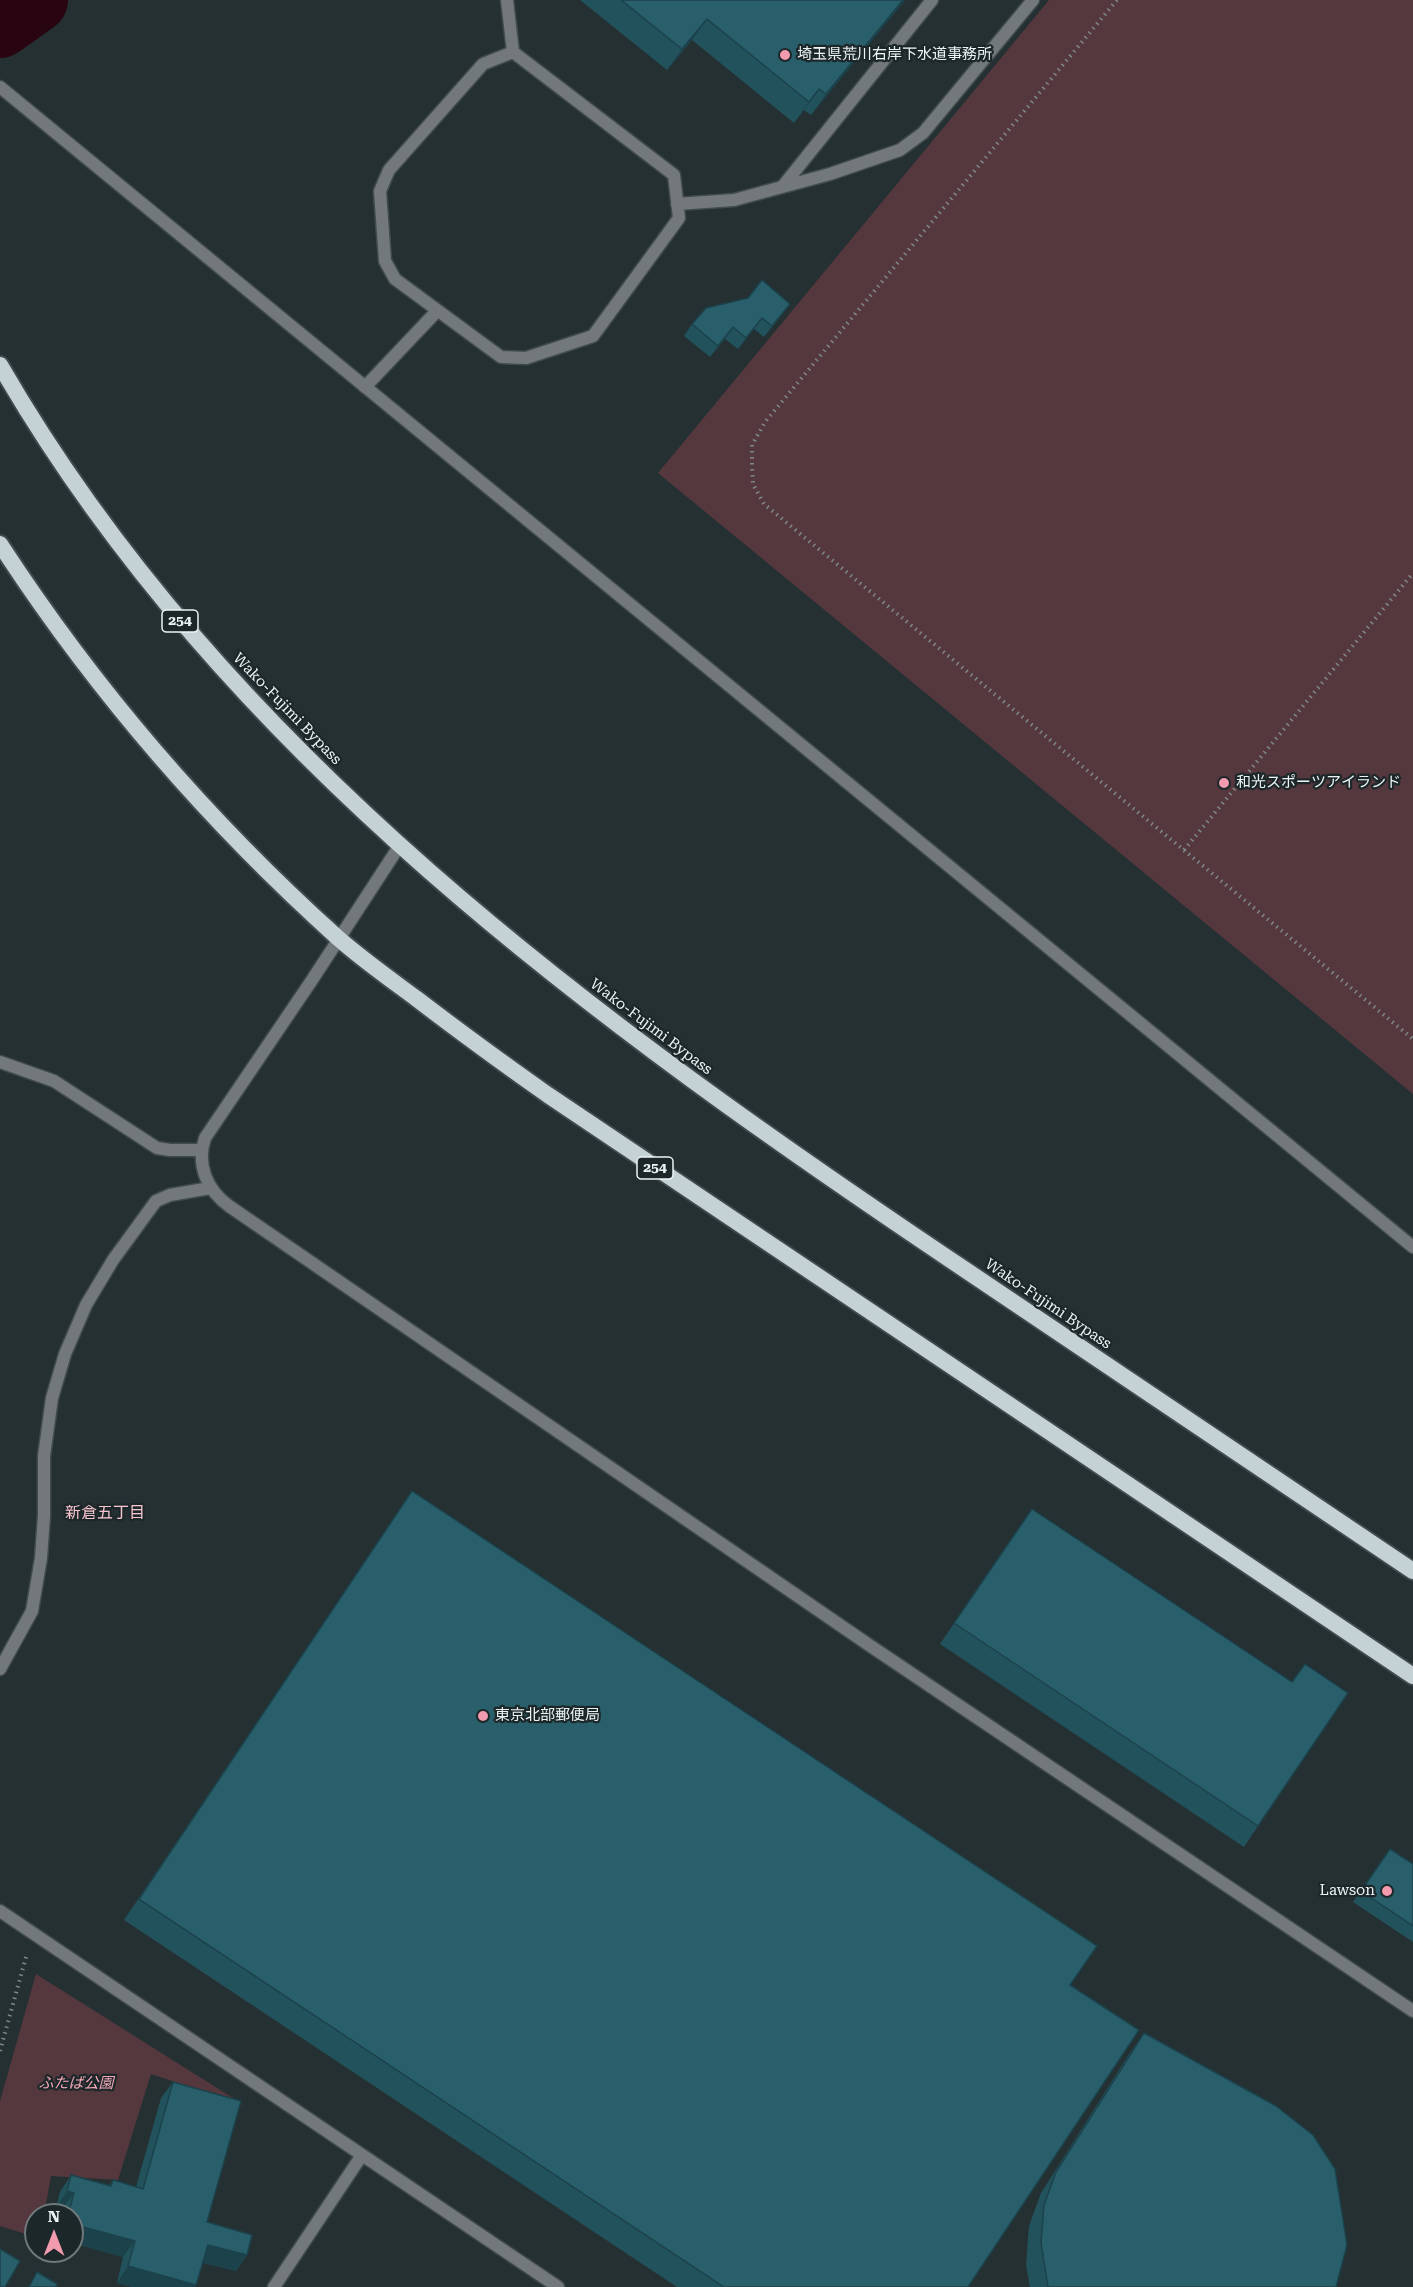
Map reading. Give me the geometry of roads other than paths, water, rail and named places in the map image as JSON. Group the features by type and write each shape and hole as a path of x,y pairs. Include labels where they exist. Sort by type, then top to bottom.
{"highway":[{"name":"Wako-Fujimi Bypass","path":"0,365 34,421 97,515 163,601 198,642 320,770 400,845 589,1004 693,1081 849,1192 1413,1571"},
{"name":"254","path":"0,544 58,630 164,762 236,839 340,939 456,1029 557,1101 1413,1676"}],"street":[{"path":"507,0 513,52 674,175 679,218 592,336 526,358 501,357 395,279 385,261 380,191 389,170 483,64 513,52"},
{"path":"783,186 932,0"},
{"path":"677,204 734,200 900,150 923,133 1033,0"},
{"path":"0,87 1413,1247"},
{"path":"365,387 437,310"},
{"path":"400,845 340,939 205,1138 202,1150 203,1167 210,1188 229,1206 793,1593 1413,2011"},
{"path":"0,1062 54,1081 157,1148 202,1150"},
{"path":"0,1669 32,1611 41,1558 44,1456 52,1398 65,1354 86,1305 113,1260 156,1200 170,1195 210,1188"},
{"path":"0,1911 558,2287"},
{"path":"274,2287 362,2155"}],"waterway":[{"path":"0,25 35,0"}],"place":[{"name":"埼玉県荒川右岸下水道事務所","path":"785,55"},
{"name":"和光スポーツアイランド","path":"1224,783"},
{"name":"東京北部郵便局","path":"483,1716"},
{"name":"Lawson","path":"1387,1891"}],"district":[{"name":"新倉五丁目","path":"105,1513"}],"park label":[{"name":"ふたば公園","path":"76,2084"}]}
